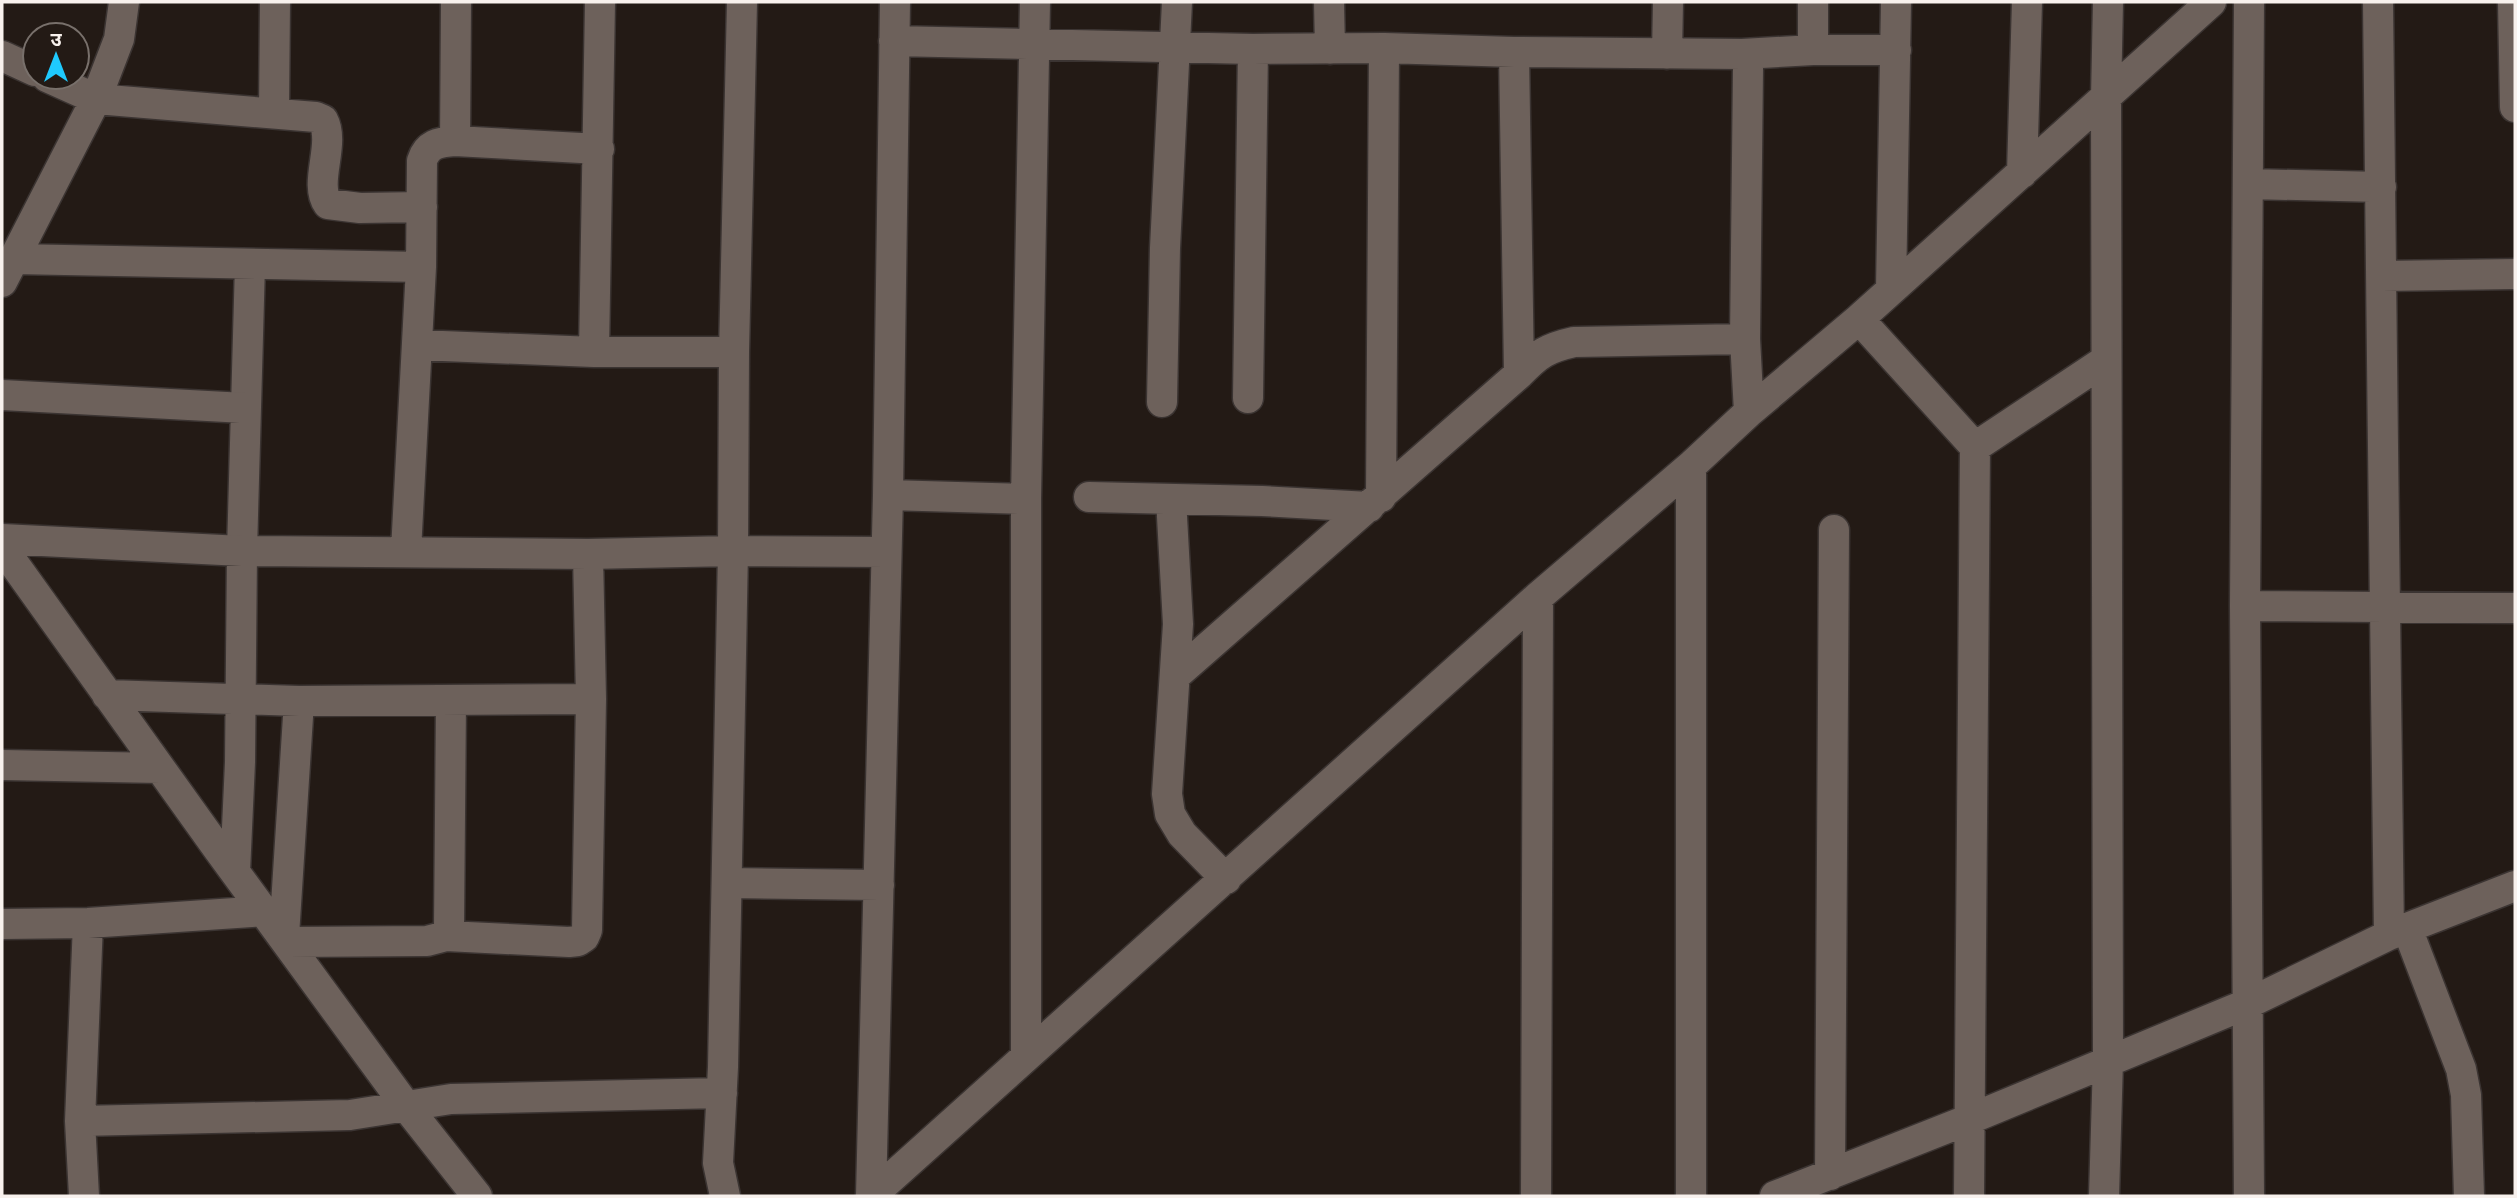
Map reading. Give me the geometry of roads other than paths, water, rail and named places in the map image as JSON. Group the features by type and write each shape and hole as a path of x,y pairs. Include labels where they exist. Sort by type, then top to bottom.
{"street":[{"path":"124,2 120,39 96,99 8,271 250,264 421,267"},
{"path":"274,112 275,2"},
{"path":"455,141 456,2"},
{"path":"594,352 600,2"},
{"path":"724,1196 718,1163 727,883 733,551 733,352 742,2"},
{"path":"871,1196 888,495 894,2"},
{"path":"1026,1056 1026,499 1035,2"},
{"path":"1162,402 1165,248 1177,2"},
{"path":"1329,2 1330,48"},
{"path":"1667,54 1668,2"},
{"path":"1813,2 1813,50"},
{"path":"1891,289 1896,2"},
{"path":"2022,173 2027,2"},
{"path":"2104,1196 2108,1061 2108,2"},
{"path":"871,1196 1538,597 1691,466 1749,411 1859,319 2211,2"},
{"path":"2249,2 2245,607 2249,1196"},
{"path":"2378,2 2383,608 2398,931 2461,1069 2466,1095 2469,1196"},
{"path":"2513,2 2515,107"},
{"path":"894,41 1667,54 1895,50"},
{"path":"1248,398 1253,48"},
{"path":"1375,502 1384,48"},
{"path":"1514,52 1519,374"},
{"path":"1742,54 1748,68 1745,339 1749,411"},
{"path":"2,56 21,65"},
{"path":"78,91 96,99 316,117 326,124 327,131 323,192 328,204 360,208 422,207"},
{"path":"406,551 418,345 424,154 440,142 455,141 599,149"},
{"path":"2248,184 2381,187"},
{"path":"235,872 250,264"},
{"path":"2382,276 2515,274"},
{"path":"1859,319 1975,447 1969,1196"},
{"path":"1176,675 1375,502 1519,374 1536,355 1552,347 1574,342 1745,339"},
{"path":"418,345 594,352 733,352"},
{"path":"1975,447 2106,360"},
{"path":"2,395 245,408"},
{"path":"1691,466 1691,1196"},
{"path":"888,495 1026,499"},
{"path":"1089,497 1375,502"},
{"path":"1171,499 1178,624 1167,794 1170,814 1182,834 1226,879"},
{"path":"1830,1175 1834,530"},
{"path":"2,539 242,551 588,554 886,552"},
{"path":"2,547 235,872 407,1106 477,1196"},
{"path":"286,939 427,941 446,936 569,942 584,937 587,930 591,699 588,554"},
{"path":"1536,1196 1538,597"},
{"path":"2245,607 2515,608"},
{"path":"107,695 241,697 299,701 591,699"},
{"path":"286,939 299,701"},
{"path":"446,936 449,928 451,701"},
{"path":"2,765 160,768"},
{"path":"727,883 878,885"},
{"path":"1775,1196 1970,1119 2249,1003 2398,931 2515,886"},
{"path":"2,924 88,923 265,911"},
{"path":"84,1196 80,1121 88,923"},
{"path":"80,1121 350,1115 452,1099 722,1093"}]}
